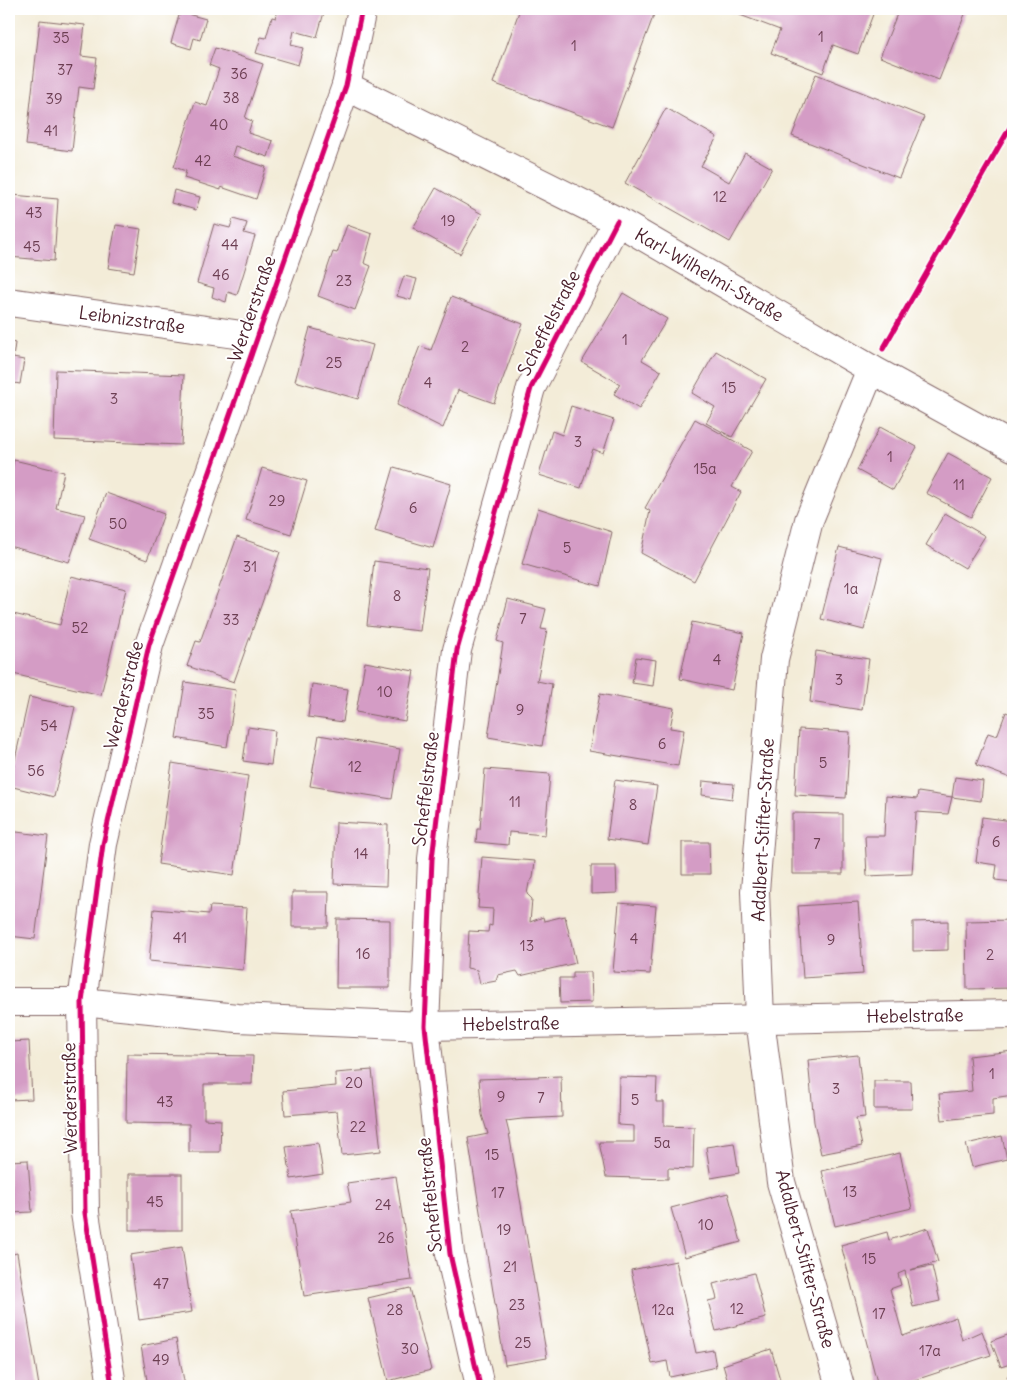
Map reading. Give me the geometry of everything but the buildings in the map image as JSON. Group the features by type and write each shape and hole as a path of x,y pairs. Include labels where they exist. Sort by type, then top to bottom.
{"street":[{"name":"Werderstraße","path":"112,1386 85,1213 82,1002 103,844 149,645 346,86 362,9"},
{"name":"Karl-Wilhelmi-Straße","path":"346,86 618,221 871,370 1013,446"},
{"name":"Scheffelstraße","path":"480,1386 450,1254 425,1026 432,858 457,650 531,388 618,221"},
{"name":"Leibnizstraße","path":"9,302 256,337"},
{"name":"Adalbert-Stifter-Straße","path":"840,1386 780,1182 760,1020 756,891 774,659 809,520 871,370"},
{"name":"Hebelstraße","path":"9,1002 82,1002 237,1018 425,1026 1013,1014"}],"cycle path":[{"path":"112,1386 85,1213 82,1002 103,844 149,645 346,86 362,9"},
{"path":"883,349 1013,122"},
{"path":"480,1386 450,1254 425,1026 432,859 457,650 531,388 617,221"}]}
